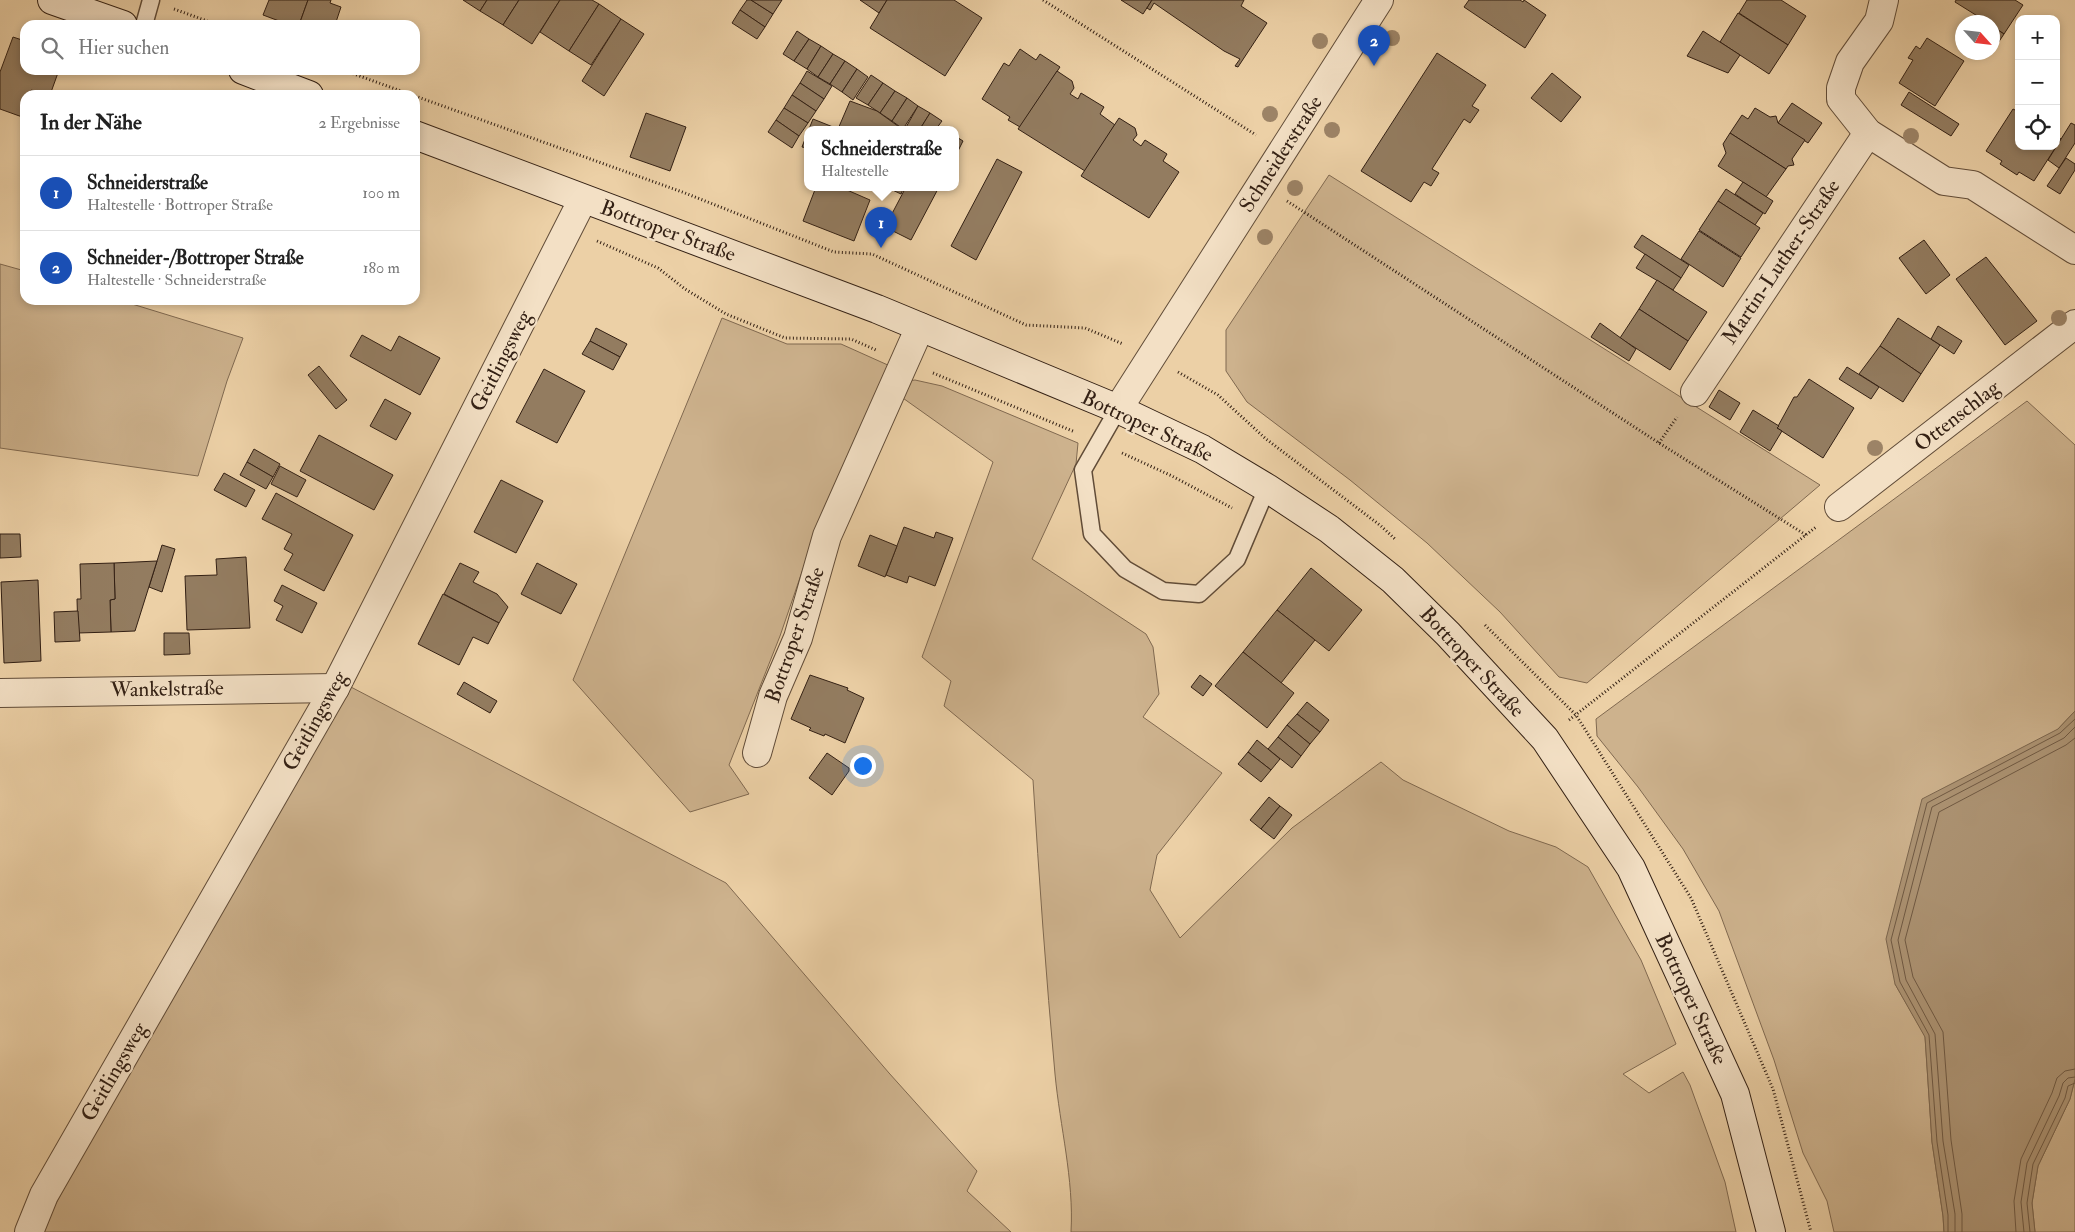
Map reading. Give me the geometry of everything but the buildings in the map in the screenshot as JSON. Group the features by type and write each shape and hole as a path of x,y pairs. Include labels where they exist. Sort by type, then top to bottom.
{"street":[{"path":"52,0 110,20"},
{"name":"Schneiderstraße","path":"1118,409 1379,0"},
{"path":"1884,0 1879,22 1850,62 1841,88 1841,99 1868,132 1944,181 1973,185 2075,250"},
{"path":"256,75 296,90"},
{"name":"Martin-Luther-Straße","path":"1695,392 1868,132"},
{"name":"Bottroper Straße","path":"420,137 877,309 1118,409 1202,449 1267,488 1329,529 1393,580 1448,634 1545,739 1631,868 1735,1094 1771,1232"},
{"name":"Geitlingsweg","path":"29,1232 44,1195 335,688 584,199"},
{"name":"Ottenschlag","path":"1839,507 2075,324"},
{"name":"Bottroper Straße","path":"757,753 773,696 798,638 827,536 920,327"},
{"name":"Wankelstraße","path":"0,693 335,688"}],"lane":[{"path":"145,20 151,0"},
{"path":"1118,409 1083,470 1092,534 1125,570 1163,591 1199,594 1237,558 1267,488"}],"path":[{"path":"151,0 205,20"},
{"path":"1043,0 1282,152"},
{"path":"357,75 398,90"},
{"path":"1261,184 1659,443 1806,535 1545,739"},
{"path":"569,228 658,268 685,289 726,314 786,338 851,339 1099,442 1172,476 1253,520"}],"shaded area":[{"path":"1329,175 1820,485 1587,683 1559,677 1500,612 1427,543 1350,480 1247,402 1226,371 1226,330"},
{"path":"0,264 20,270 20,305 135,305 243,338 227,381 198,476 0,448"},
{"path":"722,318 787,344 841,344 890,366 815,534 780,636 729,765 749,794 690,812 573,680"},
{"path":"915,380 942,386 1078,443 1076,464 1032,559 1146,634 1153,647 1159,694 1143,717 1222,773 1157,855 1150,890 1180,938 1292,828 1381,762 1403,780 1509,831 1556,847 1588,867 1641,960 1676,1044 1623,1074 1649,1093 1683,1072 1690,1085 1725,1182 1736,1232 1071,1232 1069,1173 1055,1074 1033,780 944,706 951,681 922,657 993,462 900,396 908,381"},
{"path":"2027,401 2075,445 2075,711 2058,729 1895,984 1925,1036 1932,1142 1944,1232 1834,1232 1827,1201 1803,1153 1774,1060 1719,911 1683,849 1638,787 1597,736 1596,719"},
{"path":"349,686 726,883 889,1073 977,1171 967,1191 1011,1232 41,1232 81,1156"},
{"path":"2075,1079 2075,1232 2035,1232 2032,1203 2038,1166 2070,1099"}],"water":[{"path":"2075,711 2075,1079 2070,1099 2038,1166 2032,1203 2035,1232 1944,1232 1932,1142 1925,1037 1895,984 1886,939 1922,799 2058,729"}],"place":[{"name":"Schneider-/Bottroper Straße","path":"1374,66"},
{"name":"Schneiderstraße","path":"881,248"}]}
